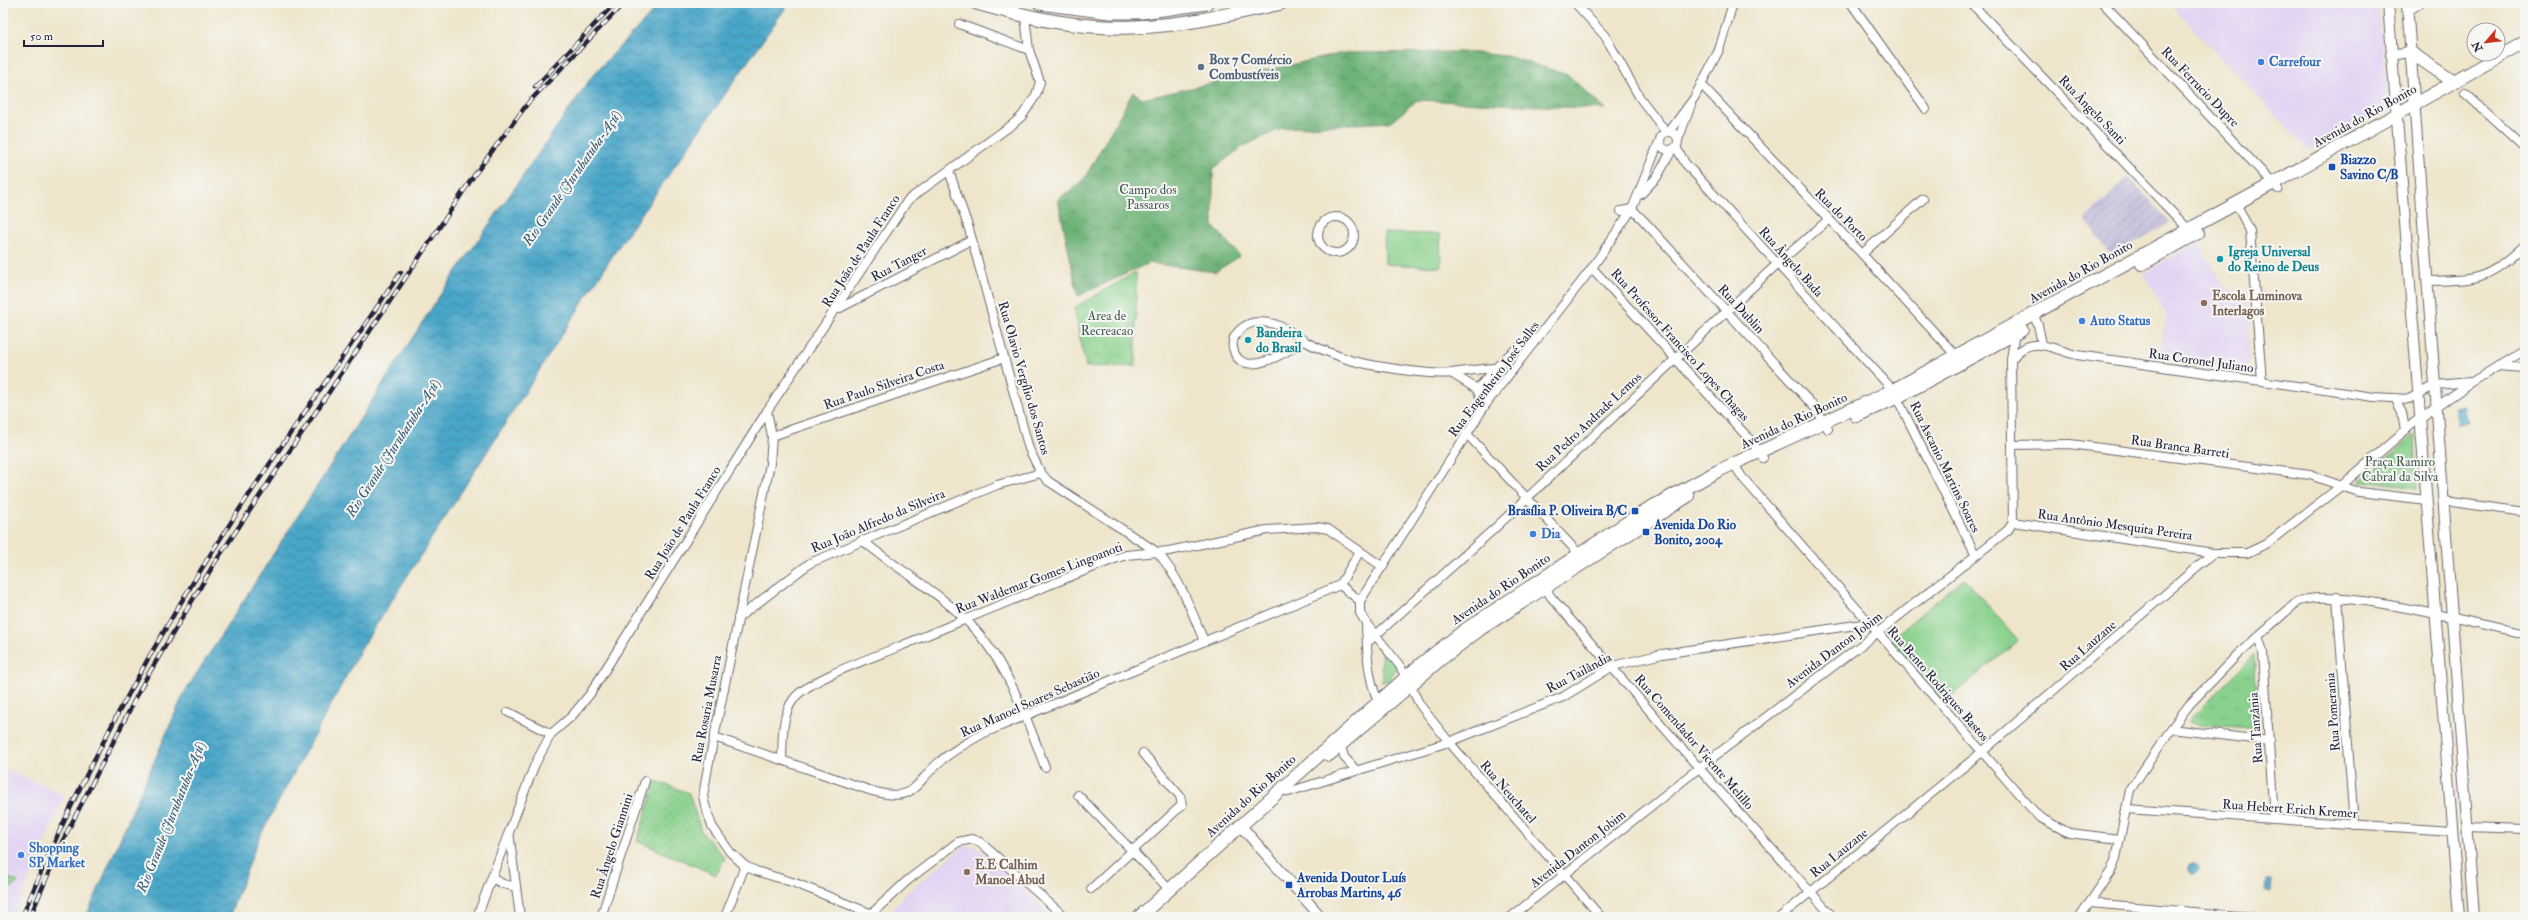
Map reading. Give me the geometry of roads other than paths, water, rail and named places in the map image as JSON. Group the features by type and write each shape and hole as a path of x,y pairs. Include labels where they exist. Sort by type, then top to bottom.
{"main road":[{"path":"977,3 1025,17 1080,26 1134,28 1231,14 1281,3"},
{"path":"1040,3 1110,12 1142,12 1206,3"},
{"name":"Avenida do Rio Bonito","path":"1138,917 1169,889 1288,792 1340,746 1451,639 1542,584 1646,510 1896,393 2398,119 2454,82 2525,42"},
{"name":"Avenida do Rio Bonito","path":"2416,108 2525,50"},
{"path":"2410,52 2454,82"},
{"name":"Avenida do Rio Bonito","path":"1151,917 1343,732 1378,701 1407,682"}],"street":[{"path":"1575,3 1605,36 1640,98 1667,132 1675,134 1675,146 1665,150 1659,142 1662,134 1667,132"},
{"name":"Rua Engenheiro José Salles","path":"1639,196 1657,177 1675,146 1692,101 1719,50 1733,3"},
{"path":"1851,3 1926,108"},
{"name":"Rua Ângelo Santi","path":"1971,3 2191,232"},
{"name":"Rua Ferrucio Dupre","path":"2103,3 2276,186"},
{"path":"2388,3 2391,55 2398,119 2417,394 2421,418 2459,917"},
{"path":"2421,3 2407,7 2438,406 2474,917"},
{"name":"Rua João de Paula Franco","path":"520,917 509,832 535,764 551,734 572,716 590,694 767,411 837,309 908,200 1022,116 1036,96 1040,82 1029,50 1025,17"},
{"path":"959,24 1029,50"},
{"path":"2391,55 2410,52"},
{"name":"Rua do Porto","path":"1701,84 1959,359"},
{"path":"2465,94 2525,148"},
{"name":"Rua Engenheiro José Salles","path":"1667,132 1692,101"},
{"name":"Rua Engenheiro José Salles","path":"1360,601 1383,567 1466,433 1486,404 1539,338 1592,268 1599,251 1632,209 1639,196 1648,167 1659,142"},
{"name":"Rua Ângelo Bada","path":"1675,146 1685,163 1776,265 1896,393"},
{"name":"Rua Olavio Vergílio dos Santos","path":"949,171 972,240 1029,449 1041,473 1048,481 1157,552 1169,566 1181,587 1204,641"},
{"path":"1862,254 1923,199"},
{"path":"2238,206 2250,231 2262,381"},
{"path":"1621,211 1632,209"},
{"name":"Rua Dublin","path":"1632,209 1817,410 1826,425"},
{"path":"1332,217 1341,217 1348,222 1353,229 1352,244 1340,253 1325,250 1318,237 1319,228 1324,221 1332,217"},
{"name":"Rua Pedro Andrade Lemos","path":"1367,643 1776,265 1828,220"},
{"name":"Rua Tanger","path":"837,309 972,240"},
{"path":"2428,281 2475,279 2488,274 2525,245"},
{"name":"Rua Professor Francisco Lopes Chagas","path":"1592,268 1676,358 1762,455"},
{"path":"2011,360 2021,349 2042,344 2035,318"},
{"path":"1304,340 1284,354 1260,363 1244,363 1238,360 1233,348 1238,332 1249,323 1259,322 1285,327 1304,340 1361,364 1451,373 1494,368"},
{"path":"2013,522 2011,360 2015,329"},
{"path":"1477,389 1494,368 1525,344 1539,338"},
{"name":"Rua Coronel Juliano","path":"2042,344 2077,356 2374,397 2409,399 2436,385"},
{"path":"2213,553 2247,553 2266,544 2341,486 2421,418 2472,382 2525,350"},
{"name":"Rua Paulo Silveira Costa","path":"772,436 1004,358"},
{"path":"2498,366 2525,368"},
{"path":"1451,373 1477,389 1496,393"},
{"path":"2436,385 2472,382"},
{"path":"1477,389 1481,399 1486,404"},
{"name":"Rua Ascanio Martins Soares","path":"1896,393 1975,554"},
{"path":"2395,398 2402,412 2406,430"},
{"name":"Rua Rosaria Musarra","path":"767,411 772,436 770,464 714,737 703,796 704,805 720,839 730,852 745,866 795,883 870,915"},
{"path":"1466,433 1527,496 1582,557"},
{"name":"Rua Branca Barreti","path":"2013,445 2070,444 2310,475 2359,492 2382,497 2427,500"},
{"name":"Rua Bento Rodrigues Bastos","path":"1736,467 1877,633 2039,816 2069,833 2120,840"},
{"name":"Rua João Alfredo da Silveira","path":"738,618 810,563 862,540 997,485 1041,473"},
{"path":"2444,501 2525,512"},
{"name":"Avenida Danton Jobim","path":"1511,917 1698,768 1877,633 1975,554 2008,530 2013,522"},
{"name":"Rua Antônio Mesquita Pereira","path":"2013,522 2213,553"},
{"name":"Rua Waldemar Gomes Lingoanoti","path":"782,759 785,719 793,699 835,674 964,619 1126,555 1157,552 1267,530 1317,527 1328,529 1383,567"},
{"path":"862,540 886,560 925,586 964,619 991,651 1025,716 1045,767"},
{"path":"1360,551 1340,585 1360,601 1360,613 1366,622 1371,683 1378,701"},
{"name":"Rua Lauzane","path":"1780,917 1982,752 2213,553"},
{"name":"Rua Comendador Vicente Melillo","path":"1542,584 1698,768 1833,917"},
{"name":"Rua Manoel Soares Sebastião","path":"714,737 872,791 891,796 902,795 923,781 937,764 957,747 984,733 1340,585"},
{"path":"2080,917 2111,871 2120,840 2130,790 2171,729 2189,705 2258,636 2297,602 2303,599 2336,596 2435,614 2525,634"},
{"name":"Rua Pomerania","path":"2336,596 2354,825"},
{"name":"Rua Neuchatel","path":"1366,622 1407,682 1414,697 1449,742 1601,917"},
{"name":"Rua Tailândia","path":"1288,792 1296,791 1356,770 1449,742 1563,697 1613,666 1662,654 1869,623"},
{"name":"Rua Tanzânia","path":"2258,636 2263,652 2274,819"},
{"path":"508,712 551,734"},
{"path":"2171,729 2270,741"},
{"path":"1343,732 1340,746 1344,757 1356,770"},
{"path":"1091,889 1133,852 1182,805 1180,796 1143,753"},
{"name":"Rua Ângelo Giannini","path":"601,917 645,782"},
{"path":"1078,795 1169,889"},
{"name":"Rua Hebert Erich Kremer","path":"2126,809 2452,831"},
{"path":"2468,827 2525,829"},
{"path":"1243,828 1321,917"},
{"path":"477,917 509,832"},
{"path":"870,915 908,880 958,842 972,839 980,842 1065,917"},
{"path":"725,917 745,866"},
{"path":"492,878 502,884 516,887"},
{"path":"2090,903 2251,917"}],"water":[{"name":"Rio Grande (Jurubatuba-Açú)","path":"661,3 789,3 617,249 362,647 260,836 229,917 86,917 184,693 438,298 593,75"},
{"path":"2464,404 2468,422 2458,424 2454,406"},
{"path":"2193,863 2198,868 2193,873 2188,868"},
{"path":"2266,880 2272,880 2271,892 2265,892"}],"railway":[{"path":"535,87 615,3"},
{"path":"30,917 60,846 145,680 214,564 475,174 528,103 624,3"},
{"path":"22,917 42,869 87,774 135,681 161,636 238,512 401,272"}],"place":[{"name":"Carrefour","path":"2261,62"},
{"name":"Box 7 Comércio Combustíveis","path":"1201,67"},
{"name":"Biazzo Savino C/B","path":"2332,167"},
{"name":"Igreja Universal do Reino de Deus","path":"2220,259"},
{"name":"Escola Luminova Interlagos","path":"2204,303"},
{"name":"Auto Status","path":"2082,321"},
{"name":"Bandeira do Brasil","path":"1248,340"},
{"name":"Brasília P. Oliveira B/C","path":"1635,511"},
{"name":"Avenida Do Rio Bonito, 2004","path":"1646,532"},
{"name":"Dia","path":"1533,534"},
{"name":"Shopping SP Market","path":"21,855"},
{"name":"E.E Calhim Manoel Abud","path":"967,872"},
{"name":"Avenida Doutor Luís Arrobas Martins, 46","path":"1289,885"}],"park label":[{"name":"Campo dos Passaros","path":"1148,198"},
{"name":"Area de Recreacao","path":"1107,324"},
{"name":"Praça Ramiro Cabral da Silva","path":"2400,470"}]}
